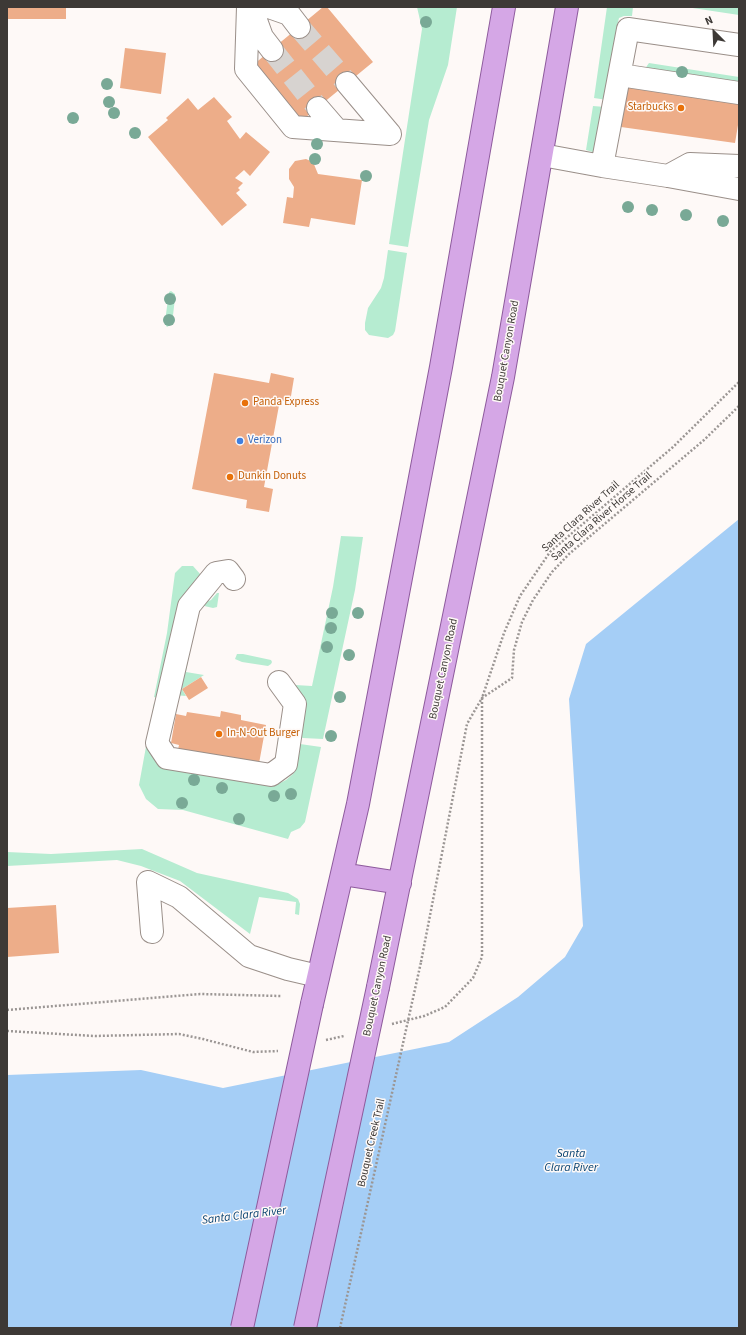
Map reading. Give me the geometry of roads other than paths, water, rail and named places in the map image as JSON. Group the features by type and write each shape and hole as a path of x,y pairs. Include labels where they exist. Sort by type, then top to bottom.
{"main road":[{"path":"242,1328 318,976 358,804 441,367 504,7"},
{"name":"Bouquet Canyon Road","path":"305,1328 400,883 503,377 568,7"},
{"path":"342,874 400,883"}],"lane":[{"path":"250,7 262,37 272,50"},
{"path":"250,7 246,69 293,127 390,134 347,83"},
{"path":"269,7 289,14 299,27"},
{"path":"602,166 628,29 739,45"},
{"path":"620,75 739,93"},
{"path":"318,108 337,130"},
{"path":"542,155 668,176 739,190"},
{"path":"668,176 690,164 739,166"},
{"path":"234,579 228,571 216,573 189,606 157,743 167,758 271,775 286,764 296,704 279,682"},
{"path":"152,932 148,882 179,897 249,956 288,969 318,976"}],"water":[{"name":"Santa Clara River","path":"739,519 739,1328 7,1328 7,1075 141,1070 223,1088 449,1042 518,997 565,957 583,926 569,699 586,644"}],"tunnel":[{"path":"299,27 347,83"},
{"path":"272,50 318,108"}],"place":[{"name":"Starbucks","path":"681,108"},
{"name":"Panda Express","path":"245,403"},
{"name":"Verizon","path":"240,441"},
{"name":"Dunkin Donuts","path":"230,477"},
{"name":"In-N-Out Burger","path":"219,734"}]}
